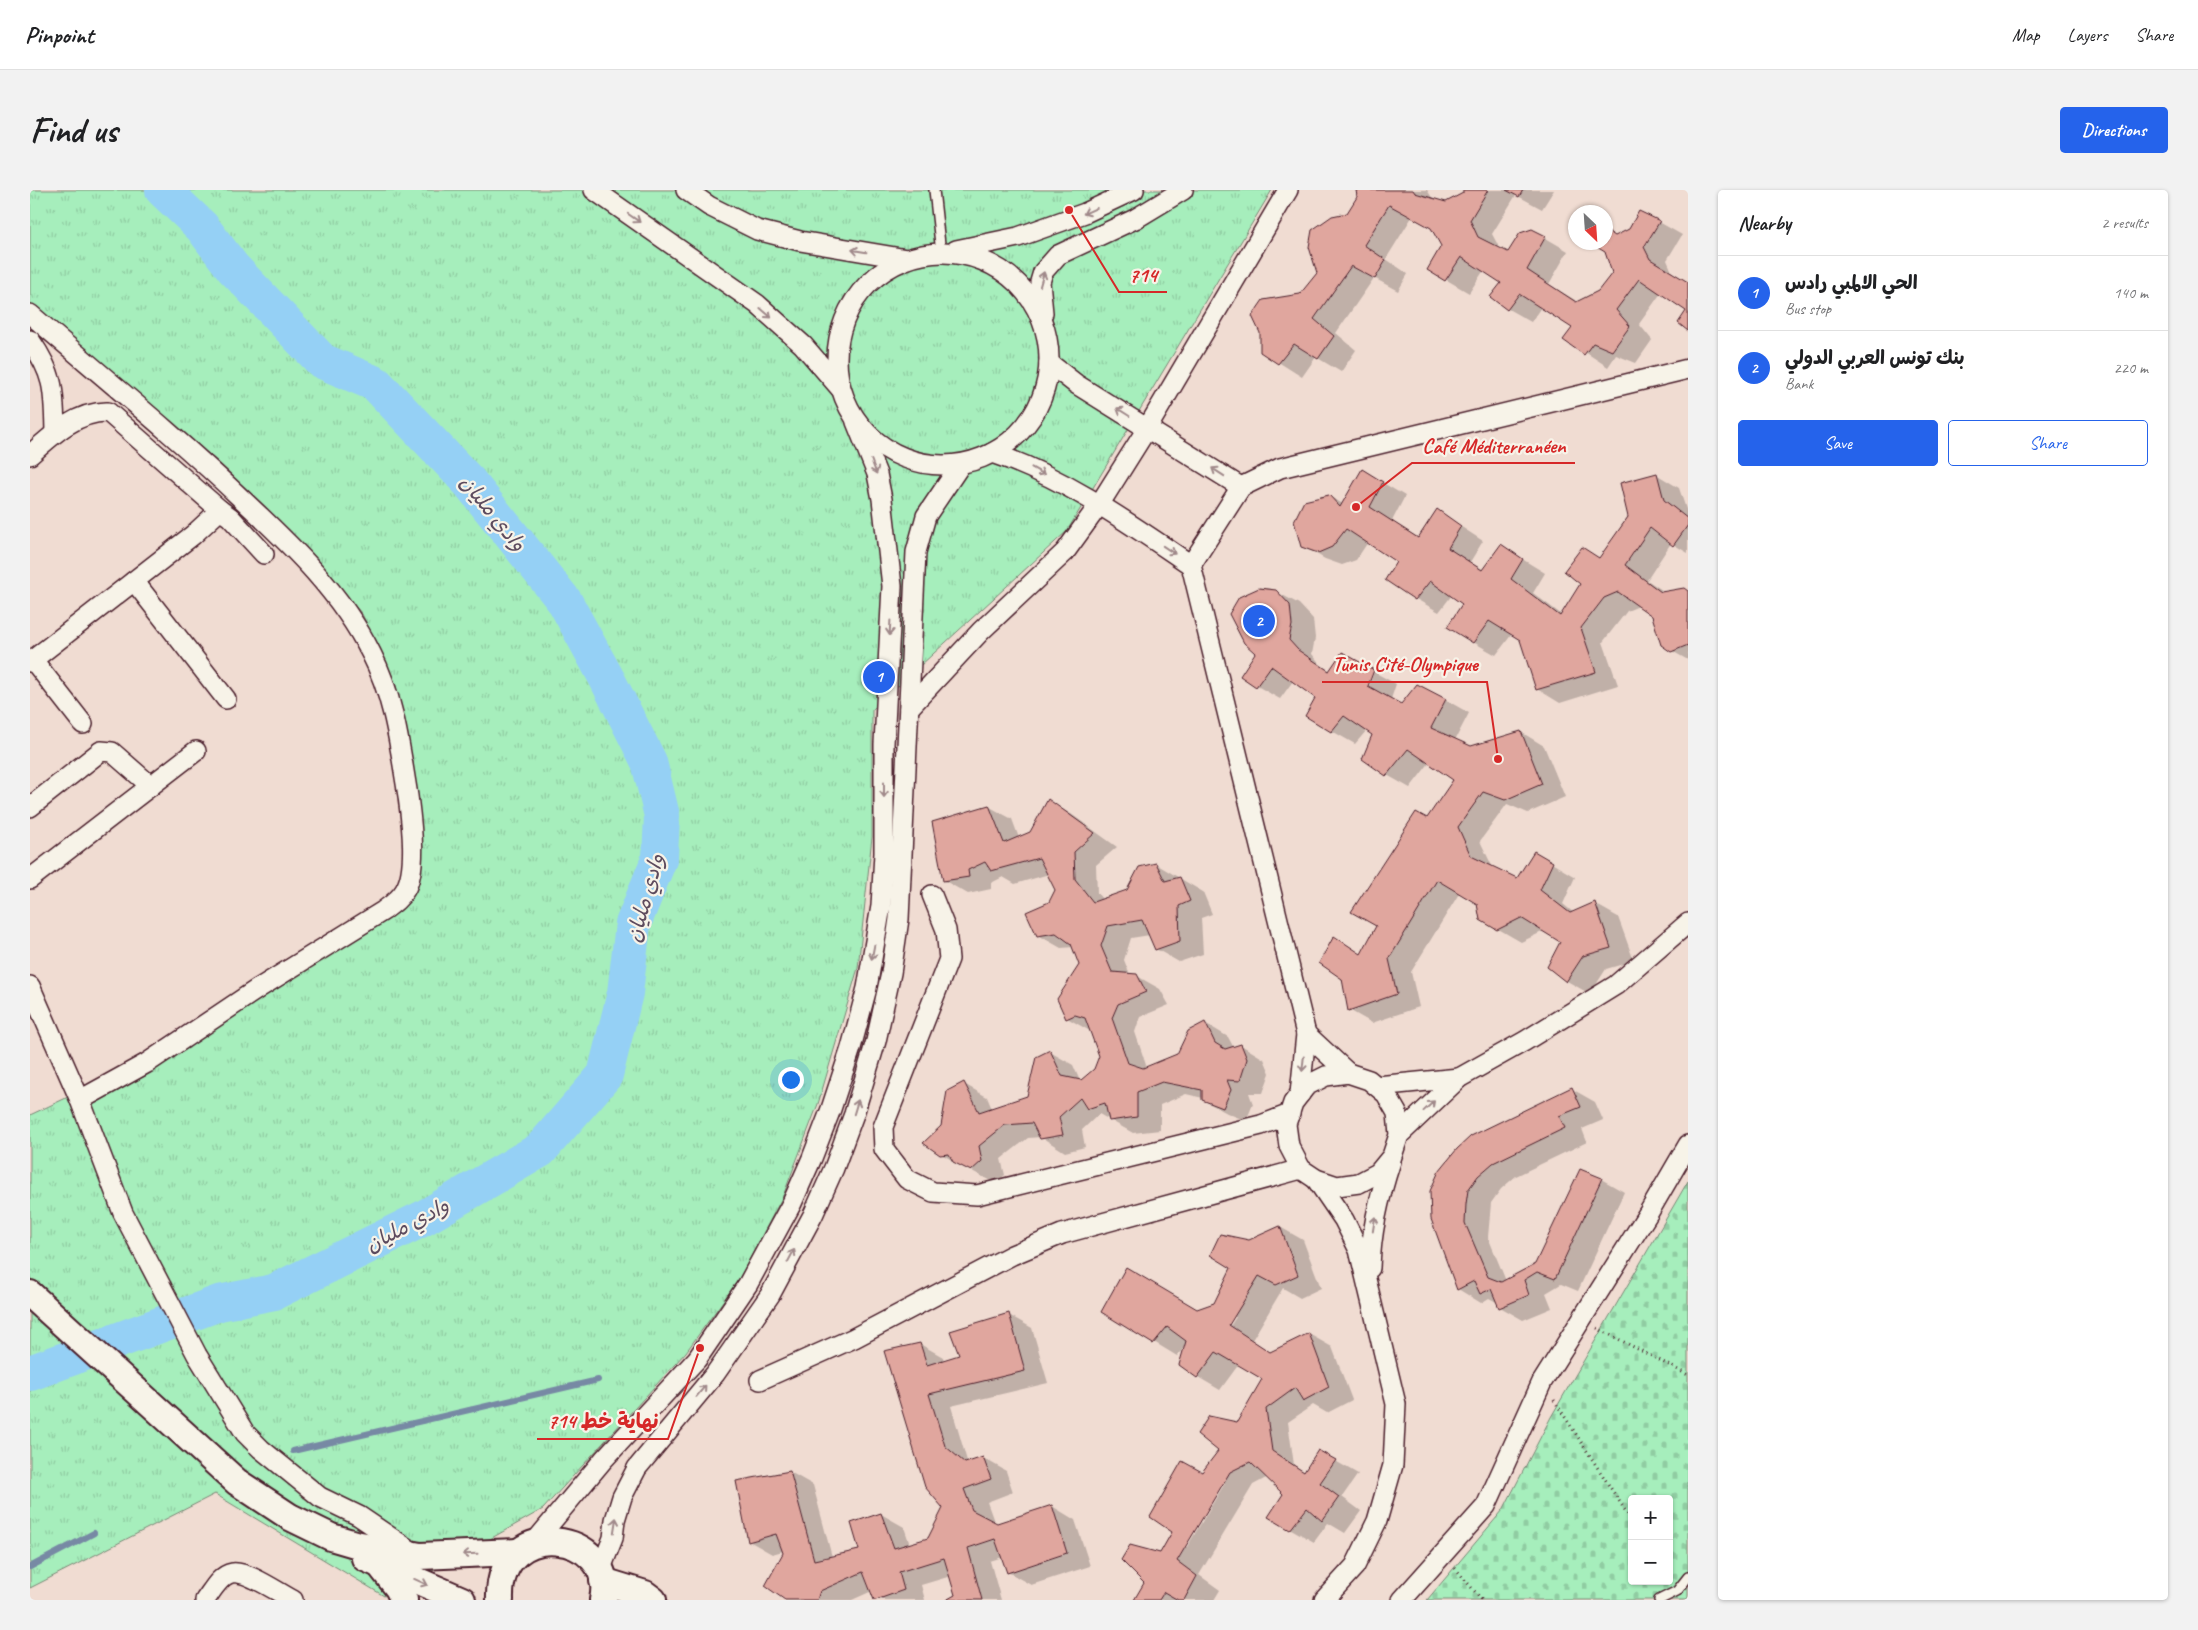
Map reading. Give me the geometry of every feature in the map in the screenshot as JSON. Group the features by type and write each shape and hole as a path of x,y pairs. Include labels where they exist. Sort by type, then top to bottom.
{"main road":[{"path":"30,1294 236,1482 290,1516 331,1537 364,1546 420,1556 526,1548 548,1540 564,1542 579,1548 591,1558 602,1584 645,1594 652,1600"},
{"path":"331,1537 347,1551 378,1562 462,1600"},
{"path":"500,1600 502,1576 508,1565 526,1548"},
{"path":"378,1562 398,1588 404,1600"}],"street":[{"path":"526,1548 604,1459 697,1359 748,1284 792,1203 832,1109 851,1048 866,988 881,906 884,853 884,744 892,586 882,499 877,474 856,422 840,388 803,345 757,304 594,190"},
{"path":"686,190 709,206 757,230 800,241 907,259"},
{"path":"840,388 836,357 842,325 856,297 879,274 907,259 1018,237 1085,213 1134,190"},
{"path":"856,422 885,449 921,464 961,464 992,453 1022,430 1042,399 1050,363 1039,290 1043,272 1058,255 1135,219 1183,190"},
{"path":"909,708 981,632 1065,552 1099,505 1148,427 1288,190"},
{"path":"942,253 977,258 1006,273 1030,297 1045,327"},
{"path":"30,314 214,472 280,535 333,593 362,637 387,689 397,729 410,812 412,846 409,879 405,890 397,900 384,911 259,988 147,1063 80,1100"},
{"path":"30,340 44,362 52,382 55,433"},
{"path":"1050,363 1076,384 1148,427 1241,487"},
{"path":"1191,566 1241,487 1280,468 1688,369"},
{"path":"30,456 55,433 87,414 98,411 108,412 220,510 230,516 264,554"},
{"path":"992,453 1025,464 1099,505 1191,566 1306,1034 1300,1094"},
{"path":"602,1584 613,1538 615,1520 622,1497 637,1468 715,1374 770,1294 813,1215 851,1123 876,1041 894,955 902,867 916,552 926,516 961,464"},
{"path":"83,724 32,661 193,535 220,510"},
{"path":"134,581 226,699"},
{"path":"30,807 100,751 105,750 112,752 151,786"},
{"path":"30,879 196,751"},
{"path":"932,894 946,930 949,959 884,1127 884,1149 907,1179 932,1192 977,1195 1261,1125 1290,1114"},
{"path":"1399,1135 1459,1078 1525,1041 1616,985 1688,923"},
{"path":"30,986 80,1100 123,1213 197,1355 245,1433 261,1450 320,1497 359,1516 420,1556"},
{"path":"1306,1034 1348,1074"},
{"path":"1324,1600 1355,1566 1377,1521 1393,1466 1396,1404 1359,1250 1351,1232 1288,1146 1286,1124 1293,1103 1306,1086 1326,1076 1348,1074 1369,1080 1386,1094 1397,1113 1399,1135 1378,1201 1374,1222 1369,1290"},
{"path":"1377,1086 1459,1078"},
{"path":"1402,1600 1486,1506 1542,1382 1688,1145"},
{"path":"760,1380 854,1338 1012,1255 1062,1234 1309,1174 1337,1186 1359,1183 1378,1173 1392,1156"},
{"path":"205,1600 222,1578 231,1573 242,1572 293,1600"}],"lane":[{"path":"934,190 942,253"},
{"path":"1659,1600 1677,1591 1688,1577"}],"path":[{"path":"1581,1320 1688,1375"},
{"path":"1542,1382 1628,1515"},
{"path":"1443,1554 1482,1600"}],"green space":[{"path":"30,190 1272,190 1067,531 872,710 872,837 858,968 818,1104 783,1196 739,1279 686,1352 543,1509 444,1565 384,1596 215,1494 30,1588 30,1115 64,1099 388,920 413,893 420,848 413,762 396,686 362,614 285,526 219,463 30,303"},
{"path":"1688,1181 1688,1600 1427,1600 1503,1510 1551,1417"}],"building":[{"path":"1356,190 1413,190 1415,193 1446,202 1463,193 1463,190 1488,190 1470,220 1478,237 1508,252 1520,233 1532,229 1546,236 1527,270 1576,302 1598,291 1612,273 1605,252 1602,250 1613,250 1613,235 1615,236 1629,229 1639,211 1660,221 1644,247 1650,259 1688,282 1688,331 1678,323 1686,311 1639,279 1616,310 1630,326 1612,351 1593,343 1584,355 1563,340 1572,328 1519,294 1507,310 1490,297 1501,283 1461,257 1445,281 1427,270 1441,246 1431,228 1389,205 1364,245 1386,260 1375,279 1351,266 1314,319 1334,336 1318,359 1294,344 1278,364 1260,352 1260,333 1252,316 1263,300 1300,294 1317,273 1309,247 1312,230 1332,216 1347,213 1357,197"},
{"path":"1506,190 1523,190 1519,197"},
{"path":"1362,469 1383,482 1370,507 1418,538 1437,509 1461,526 1448,548 1482,570 1501,544 1523,559 1511,579 1560,616 1580,584 1564,571 1582,547 1599,558 1628,517 1620,483 1657,473 1664,500 1688,519 1688,525 1673,546 1650,528 1625,565 1661,592 1684,588 1688,591 1688,645 1671,652 1661,645 1652,616 1618,592 1604,598 1581,628 1596,672 1536,690 1520,640 1489,621 1473,643 1447,627 1462,604 1430,581 1415,600 1385,580 1396,562 1346,529 1332,547 1318,553 1301,547 1294,521 1304,501 1329,495 1340,507"},
{"path":"1259,588 1276,590 1290,605 1292,625 1289,640 1298,650 1329,671 1342,652 1374,670 1368,686 1401,704 1417,684 1446,699 1431,728 1471,746 1521,731 1542,784 1505,800 1483,792 1458,827 1471,856 1517,878 1534,851 1553,862 1540,890 1570,913 1595,902 1611,948 1583,956 1566,982 1547,967 1560,942 1521,918 1497,930 1480,920 1477,904 1437,880 1389,959 1397,994 1348,1011 1342,979 1319,963 1334,936 1361,954 1376,926 1351,912 1416,812 1427,818 1453,780 1408,749 1386,776 1362,759 1372,735 1344,716 1331,732 1305,716 1315,698 1271,666 1256,687 1240,676 1255,653 1244,643 1229,614 1239,597"},
{"path":"1048,799 1095,833 1074,852 1075,879 1093,902 1127,890 1139,867 1156,863 1165,881 1180,877 1190,901 1179,906 1180,941 1155,950 1142,920 1108,926 1101,946 1112,972 1137,974 1146,992 1118,1004 1112,1018 1128,1063 1143,1068 1177,1054 1188,1031 1205,1022 1215,1043 1225,1049 1241,1044 1247,1059 1240,1081 1227,1080 1231,1090 1223,1108 1202,1100 1202,1090 1162,1082 1137,1092 1137,1117 1109,1121 1105,1103 1087,1109 1080,1098 1059,1117 1063,1135 1040,1139 1032,1123 1005,1125 979,1146 982,1161 971,1171 953,1162 949,1154 940,1155 923,1143 941,1126 947,1091 964,1082 979,1112 1027,1096 1036,1057 1050,1050 1062,1076 1081,1080 1094,1069 1099,1056 1085,1018 1075,1015 1066,1019 1057,999 1079,965 1071,944 1056,933 1037,936 1026,912 1049,902 1055,890 1039,858 991,871 985,862 968,870 969,877 943,881 932,822 989,805 1004,843 1030,832"},
{"path":"1572,1087 1581,1107 1559,1116 1565,1128 1493,1163 1478,1176 1468,1190 1466,1204 1465,1223 1488,1277 1501,1282 1535,1264 1580,1169 1602,1178 1555,1279 1537,1272 1524,1280 1529,1295 1499,1308 1491,1289 1480,1294 1474,1281 1457,1290 1431,1219 1430,1191 1439,1171 1457,1149 1471,1136"},
{"path":"1280,1226 1298,1275 1276,1285 1259,1276 1229,1325 1270,1352 1309,1333 1329,1387 1303,1401 1295,1388 1266,1409 1272,1451 1304,1472 1318,1450 1336,1460 1320,1483 1339,1497 1322,1521 1307,1508 1290,1530 1268,1517 1283,1494 1250,1462 1230,1472 1177,1561 1197,1576 1184,1600 1178,1600 1164,1592 1159,1600 1134,1600 1144,1583 1121,1560 1130,1545 1160,1553 1172,1532 1150,1517 1182,1461 1202,1472 1218,1451 1197,1434 1209,1416 1237,1422 1262,1379 1216,1352 1197,1378 1179,1365 1186,1341 1167,1327 1153,1344 1101,1312 1126,1267 1197,1309 1214,1303 1231,1268 1210,1255 1220,1234 1249,1240"},
{"path":"1009,1313 1025,1371 929,1394 945,1446 965,1463 983,1457 991,1479 964,1489 972,1510 997,1523 1052,1505 1067,1553 1007,1573 995,1539 968,1548 982,1600 946,1600 955,1595 944,1558 899,1572 904,1590 876,1600 874,1600 863,1572 820,1591 817,1600 785,1600 765,1586 783,1553 776,1534 748,1542 736,1481 790,1471 814,1560 859,1550 851,1523 881,1513 894,1548 928,1538 943,1508 925,1487 884,1351 920,1343 927,1365 959,1355 950,1331"}],"waterway":[{"name":"وادي مليان","path":"30,1373 219,1303 274,1292 422,1219 540,1150 605,1075 625,993 633,924 660,857 662,816 649,762 565,602 469,482 376,384 322,361 233,268 202,227 163,190"},
{"path":"293,1451 598,1380"},
{"path":"30,1567 94,1533"}],"place":[{"name":"714","path":"1069,210"},
{"name":"Café Méditerranéen","path":"1356,507"},
{"name":"بنك تونس العربي الدولي","path":"1259,621"},
{"name":"الحي الالمبي رادس","path":"879,677"},
{"name":"Tunis Cité-Olympique","path":"1498,759"},
{"name":"نهاية خط 714","path":"700,1348"}]}
